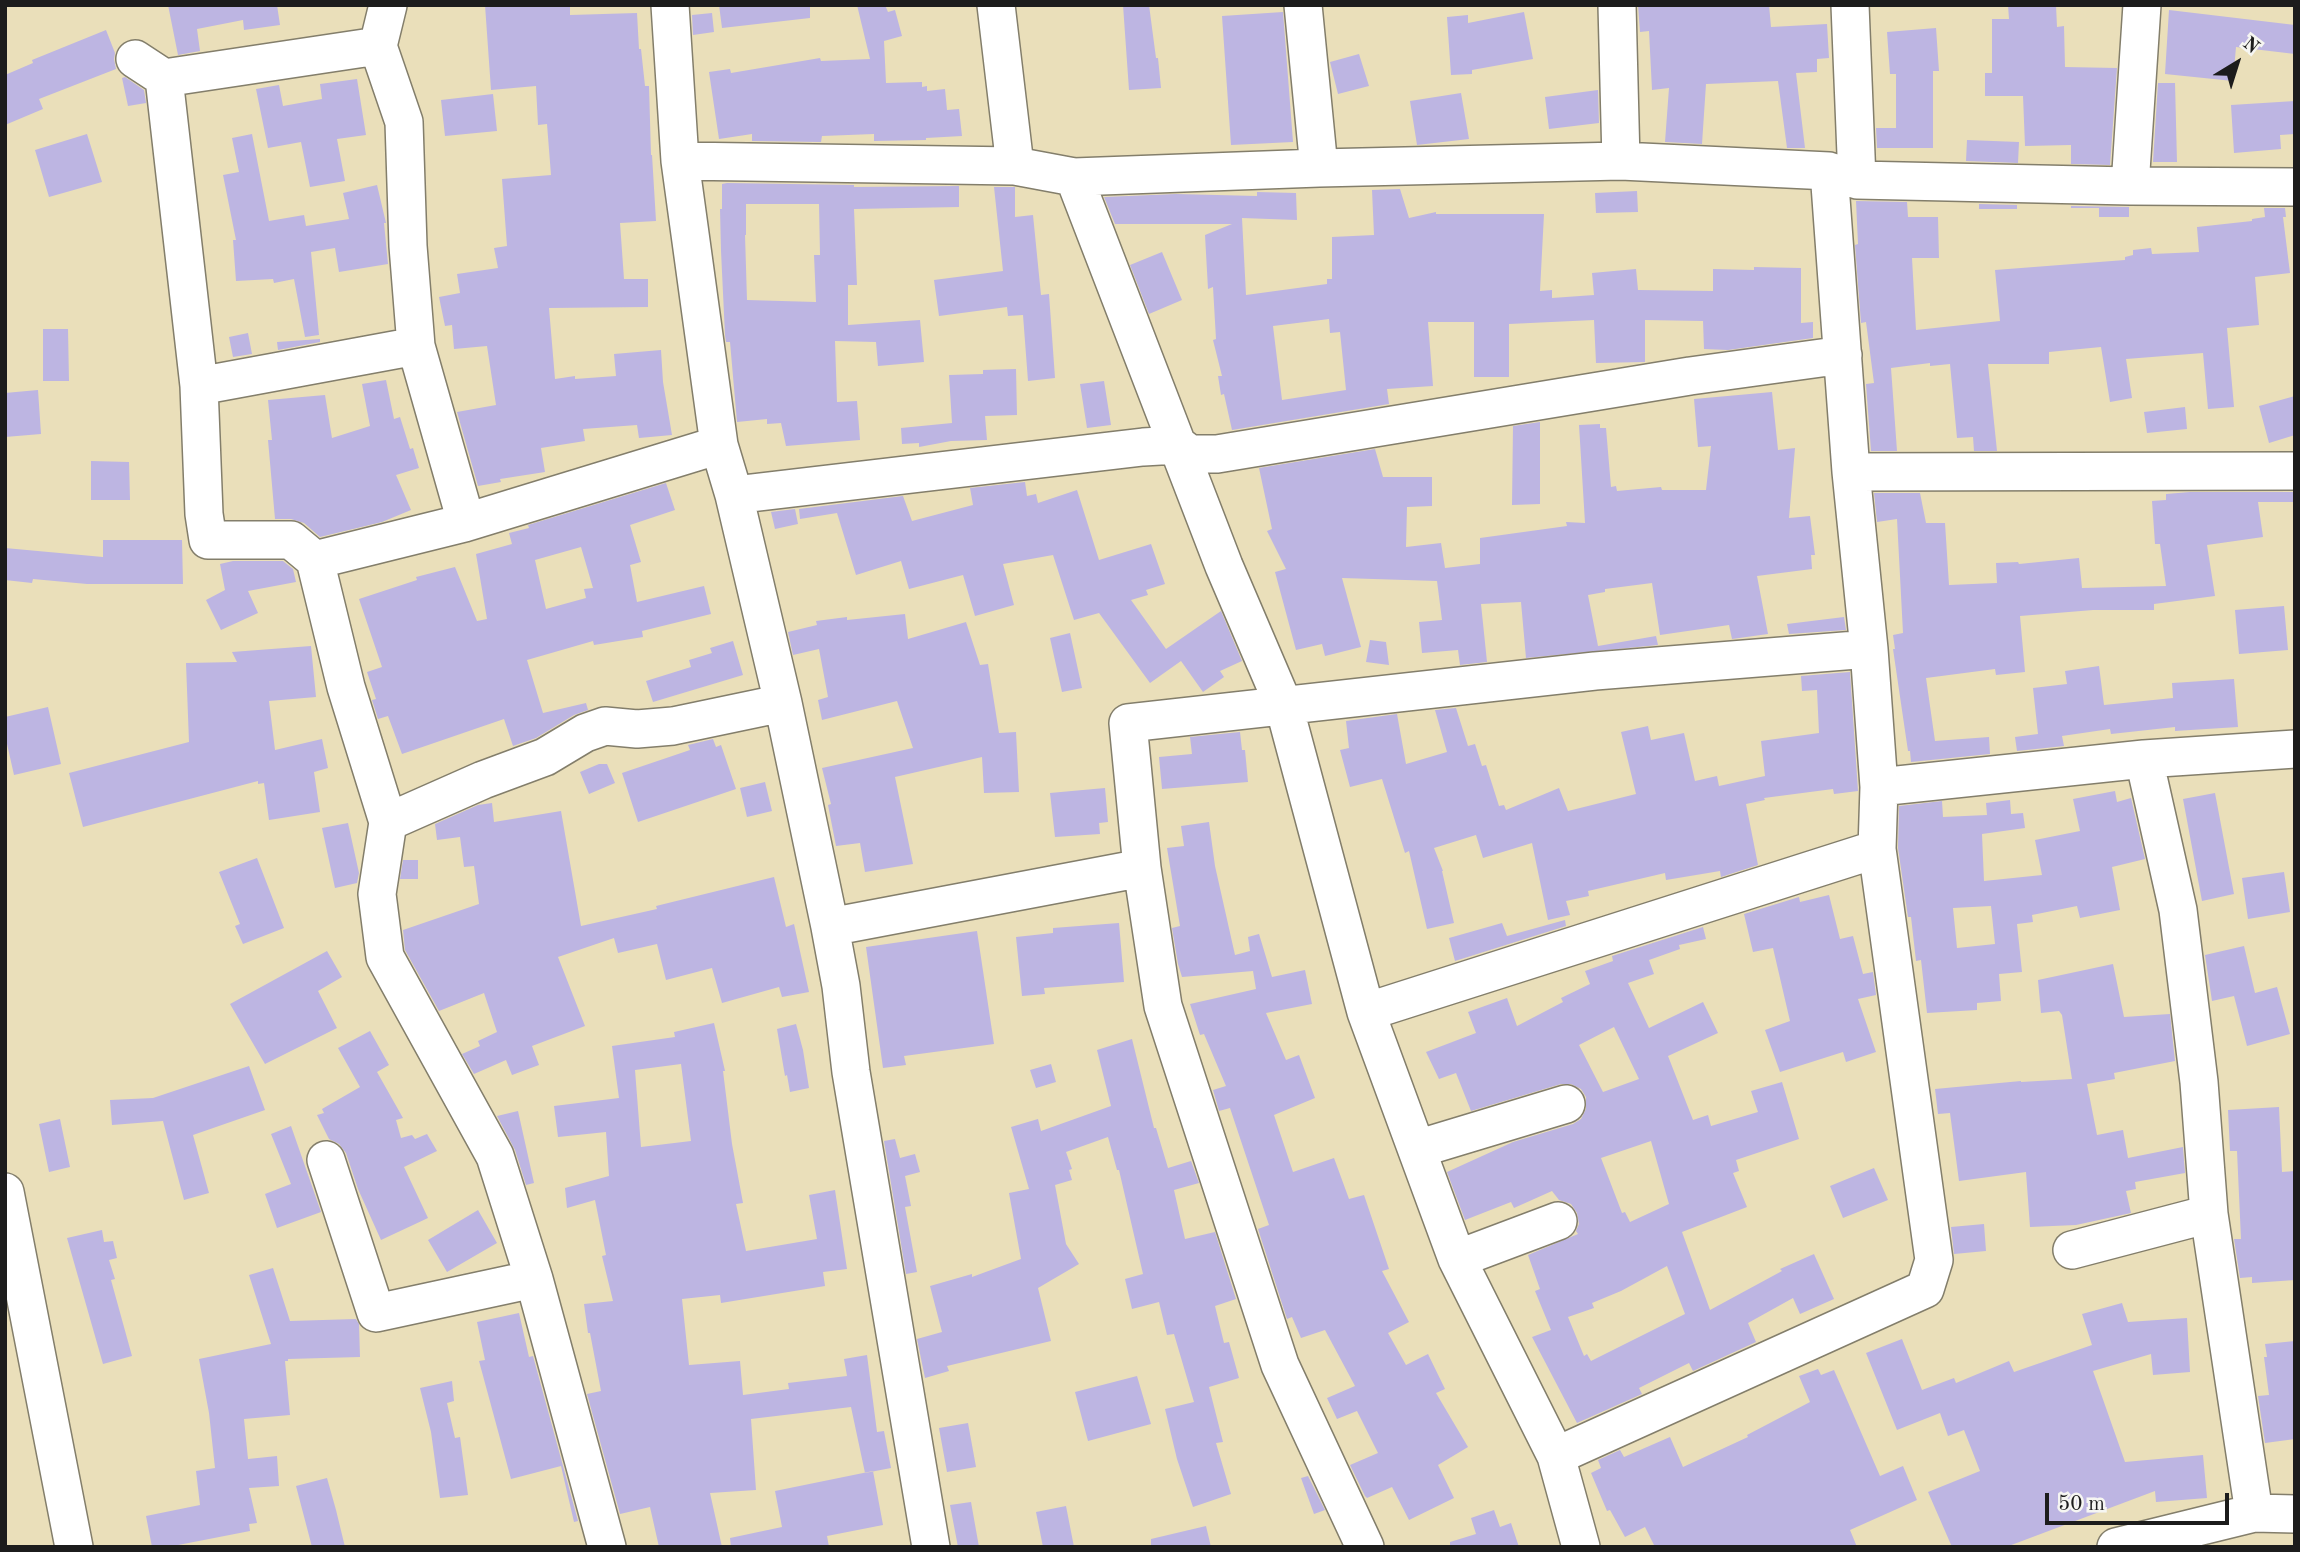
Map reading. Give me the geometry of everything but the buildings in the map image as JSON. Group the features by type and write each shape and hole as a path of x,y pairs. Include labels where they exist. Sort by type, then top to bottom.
{"street":[{"path":"388,5 378,46 404,122 408,246 416,346 463,511 464,523"},
{"path":"670,5 680,161 719,445 734,495 783,703 830,927 841,986 851,1072 930,1546"},
{"path":"996,5 1015,166"},
{"path":"1303,5 1319,168"},
{"path":"1617,5 1621,161"},
{"path":"1556,1456 1925,1289 1934,1260 1877,849 1879,787 1843,355 1843,176 1850,5"},
{"path":"2130,186 2142,5"},
{"path":"378,46 149,69 199,386 204,514 208,540 290,540 315,560 346,687 388,822 377,894 385,957 495,1156 534,1279 607,1547"},
{"path":"680,161 1015,166 1074,177 1621,161 1843,176 2130,186 2295,187"},
{"path":"1074,177 1224,566 1284,706 1366,1012 1458,1259 1556,1456 1581,1547"},
{"path":"199,386 416,346"},
{"path":"734,495 1143,447 1178,445 1191,454 1217,454 1677,378 1843,355"},
{"path":"315,560 464,523 719,445"},
{"path":"1851,471 2295,471"},
{"path":"1364,1547 1276,1352 1163,1006 1142,868 1128,723 1595,671 1869,649"},
{"path":"388,822 483,780 545,757 595,729 605,726 637,729 673,726 783,703"},
{"path":"1879,787 2144,759 2295,749"},
{"path":"2144,759 2178,910 2199,1082 2209,1214 2254,1513"},
{"path":"1366,1012 1877,849"},
{"path":"830,927 1142,868"},
{"path":"1417,1149 1566,1104"},
{"path":"326,1160 376,1313 534,1279"},
{"path":"5,1192 73,1547"},
{"path":"2071,1250 2209,1214"},
{"path":"1458,1259 1558,1221"},
{"path":"5,1236 73,1547"},
{"path":"2116,1547 2254,1513 2295,1514"}]}
